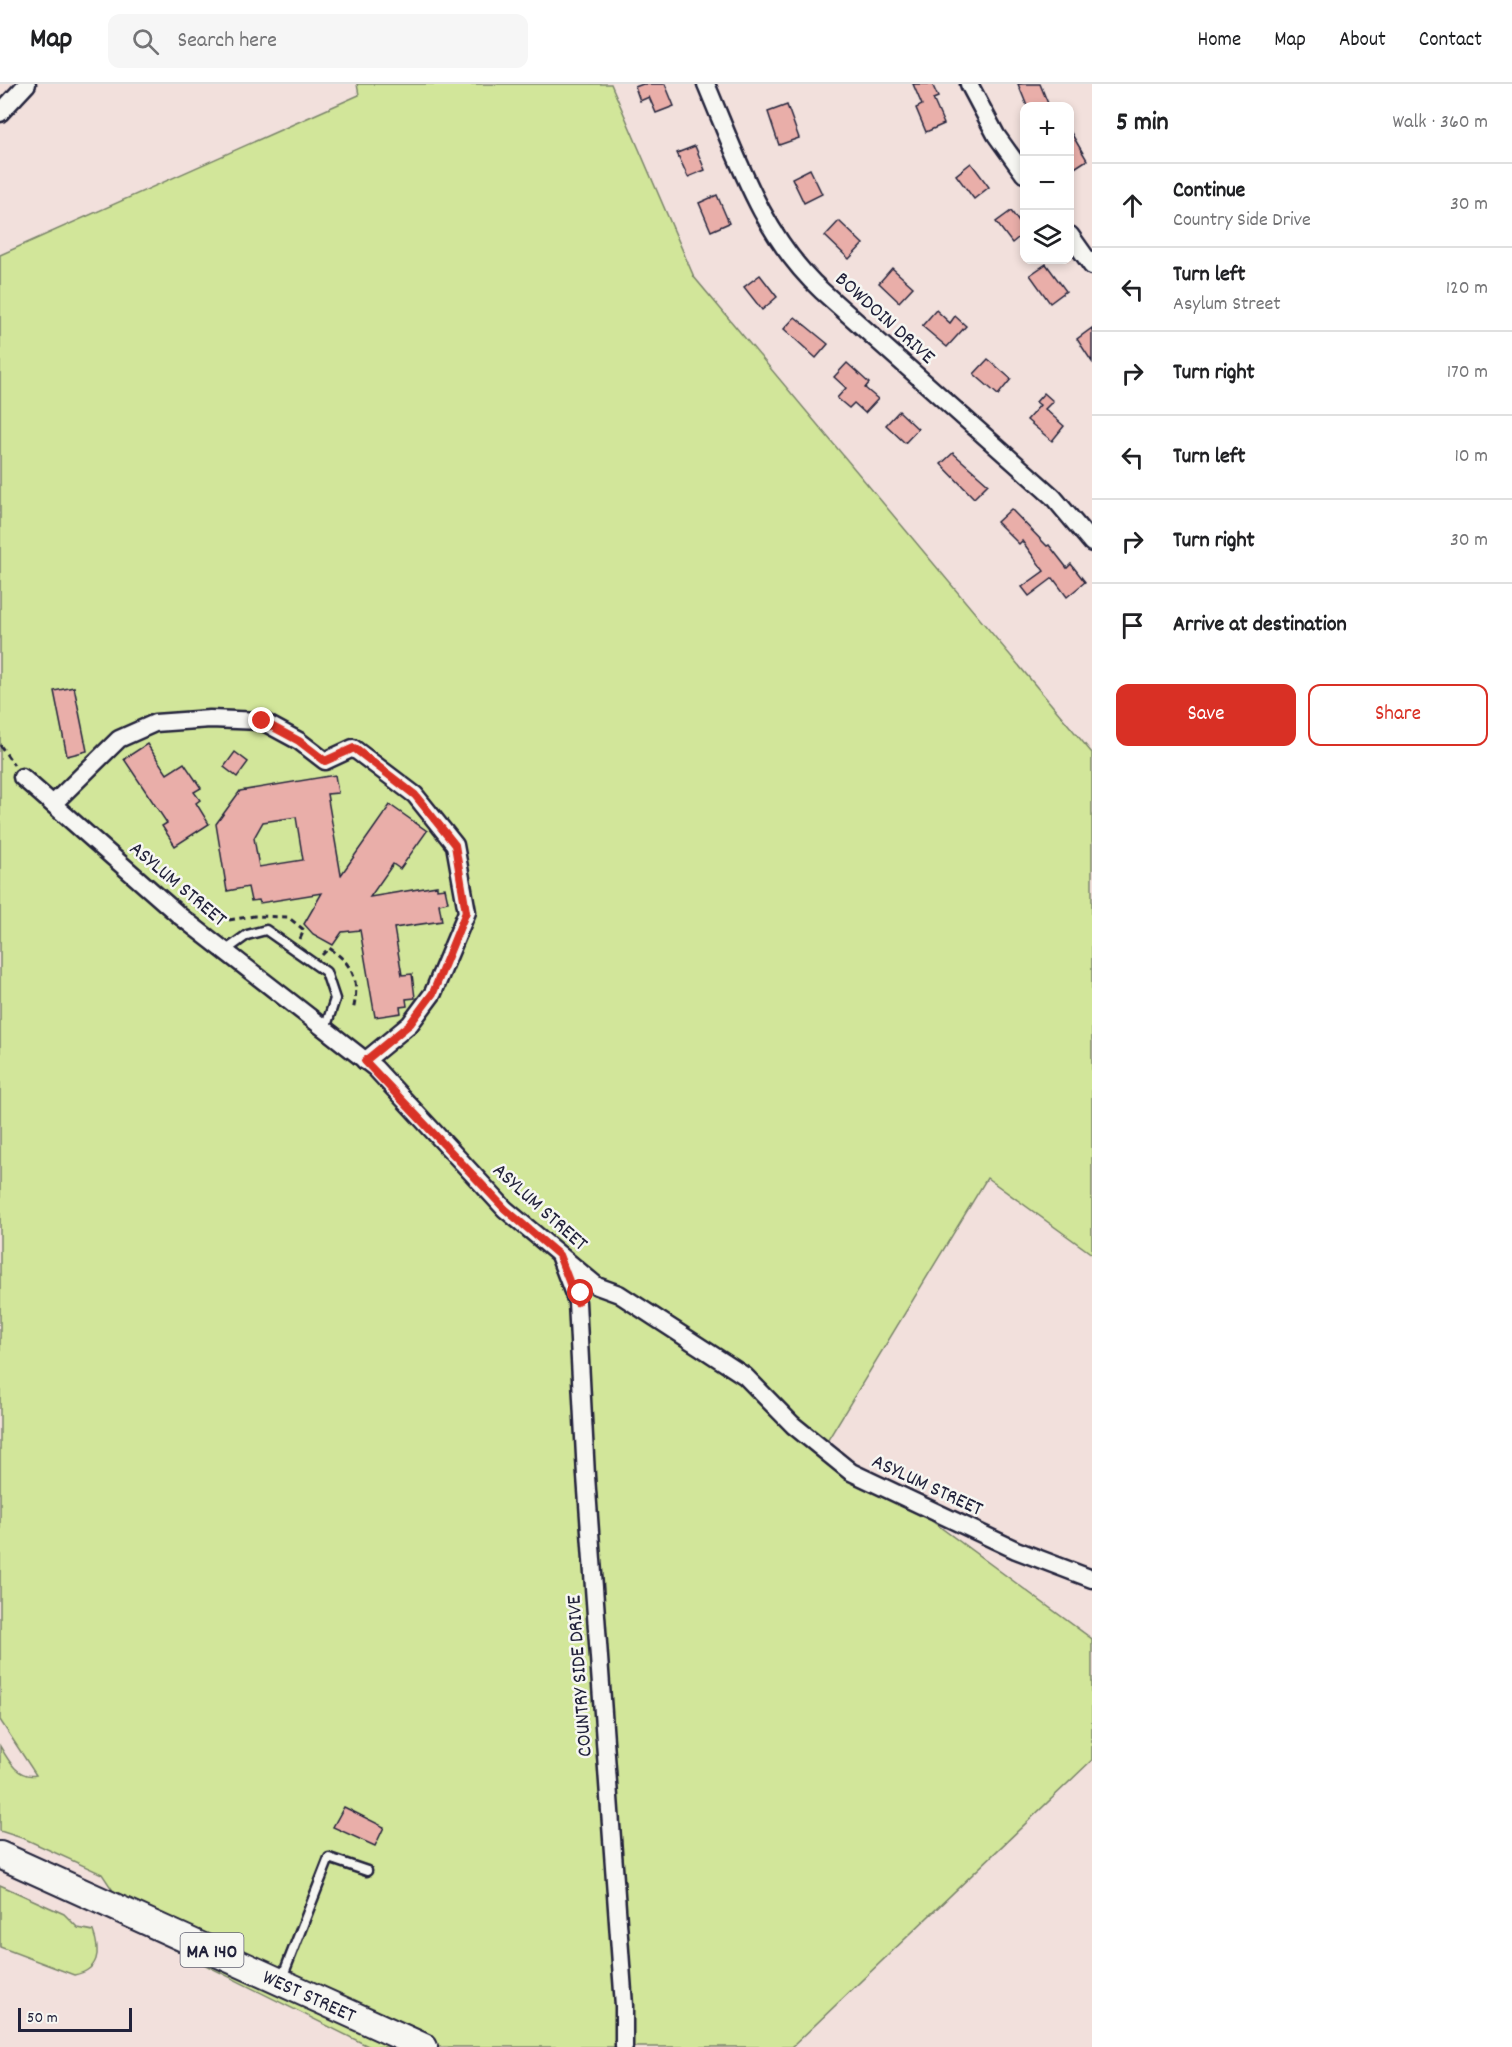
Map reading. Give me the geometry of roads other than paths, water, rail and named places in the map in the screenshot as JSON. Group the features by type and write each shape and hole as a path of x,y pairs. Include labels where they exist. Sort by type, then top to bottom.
{"main road":[{"name":"WEST STREET","path":"0,1855 424,2047"}],"street":[{"path":"0,113 27,84"},
{"name":"BOWDOIN DRIVE","path":"706,84 760,208 791,259 834,302 1053,497 1092,543"},
{"path":"969,84 996,135 1020,168"},
{"path":"1074,241 1092,266"},
{"path":"53,804 119,739 155,723 210,719 262,721 299,741 325,761 354,748 415,795 455,845 466,912 433,993 410,1024 365,1061"},
{"name":"ASYLUM STREET","path":"21,777 180,916 365,1061 505,1209 597,1286 619,1294 745,1376 793,1425 851,1472 1016,1550 1092,1579"},
{"name":"COUNTRY SIDE DRIVE","path":"559,1255 577,1302 624,2047"},
{"path":"577,1302 581,1293 597,1286"}],"lane":[{"path":"225,951 247,935 266,930 326,972 335,999 325,1029"},
{"path":"281,1981 329,1858 367,1871"}]}
